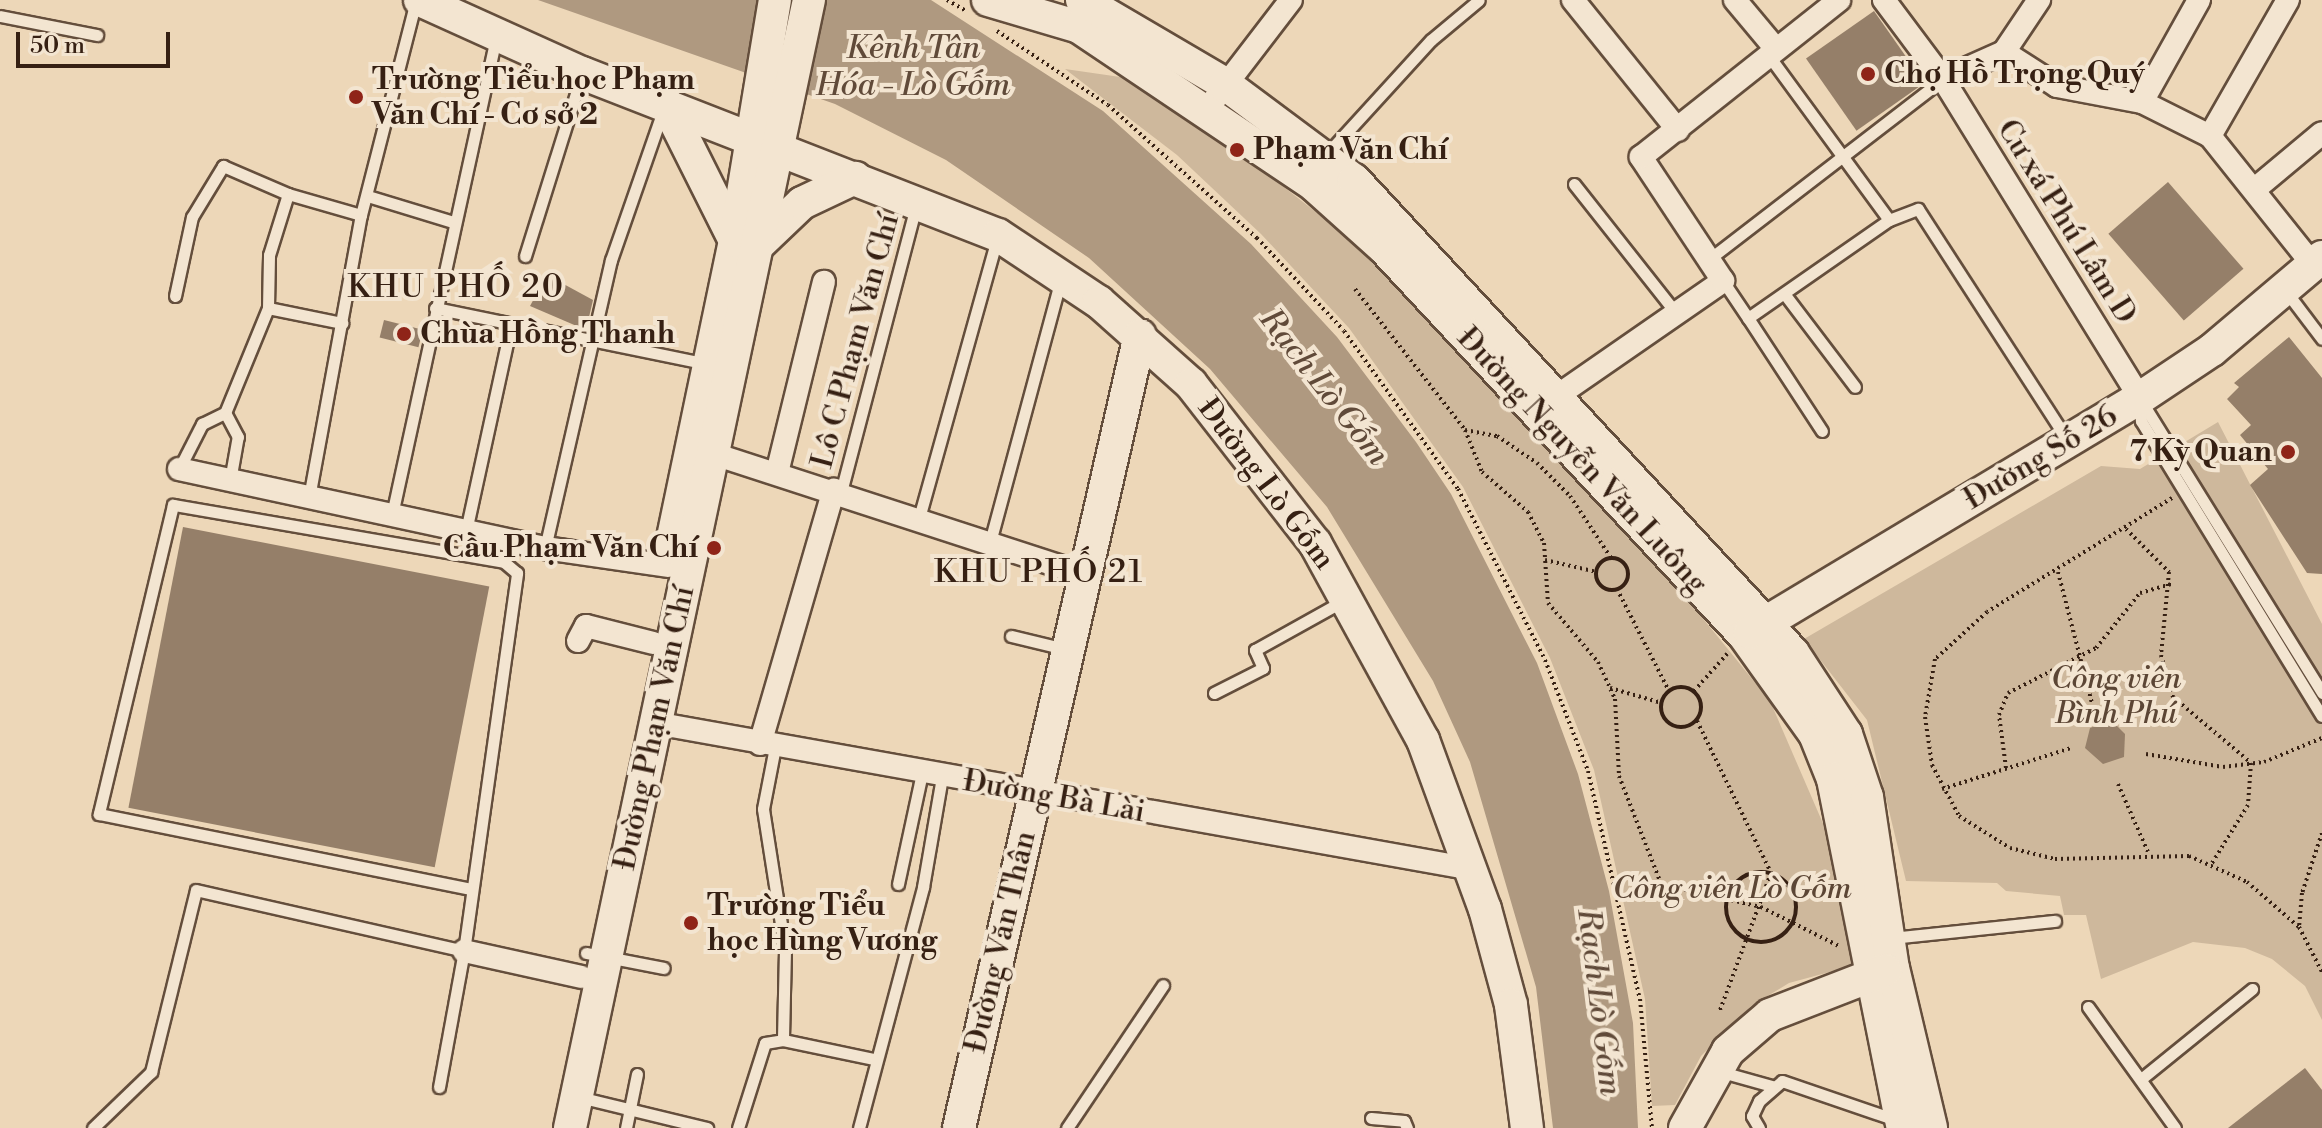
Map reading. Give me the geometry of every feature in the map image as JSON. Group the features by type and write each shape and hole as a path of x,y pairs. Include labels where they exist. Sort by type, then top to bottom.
{"main road":[{"name":"Đường Lò Gốm","path":"418,0 582,73 666,103 761,130 855,178 998,235 1062,275 1140,335 1243,443 1349,598 1423,740 1472,869 1511,1005 1527,1128"},
{"name":"Đường Phạm Văn Chí","path":"548,1128 714,454 746,244 775,0"},
{"name":"Đường Phạm Văn Chí","path":"761,130 786,114 809,0"},
{"name":"Đường Nguyễn Văn Luông","path":"1091,2 1216,96 1384,248 1546,403"},
{"name":"Đường Nguyễn Văn Luông","path":"984,14 1030,6 1216,96 1324,157 1397,221 1546,403 1748,635 1846,734 1867,797 1883,961 1912,1126"},
{"path":"666,103 746,244 802,203 855,178"},
{"name":"Đường Phạm Văn Chí","path":"646,722 653,643 709,364 746,244"},
{"name":"Đường Số 26","path":"1748,635 2140,398 2318,261"},
{"name":"Đường Văn Thân","path":"959,1128 1140,335"},
{"name":"Đường Nguyễn Văn Luông","path":"1748,635 1815,734 1833,779 1883,961"},
{"path":"1685,1128 1715,1070 1770,1015 1883,961"},
{"name":"Đường Phạm Văn Chí","path":"570,1128 577,1096 591,962"}],"street":[{"path":"1216,96 1291,0"},
{"path":"1573,0 1678,130"},
{"path":"1735,0 1772,52"},
{"path":"1546,403 1723,281 1641,157 1839,0"},
{"name":"Cư xá Phú Lâm D","path":"1884,0 1943,79 2140,398"},
{"path":"1943,79 2004,52 2039,0"},
{"path":"2142,102 2199,0"},
{"path":"2210,136 2288,0"},
{"path":"2004,52 2057,86 2142,102 2210,136 2318,261"},
{"path":"2255,189 2322,133"},
{"path":"777,473 824,282"},
{"path":"714,454 838,491 1086,575"},
{"path":"179,469 231,475 310,492 545,548 668,566"},
{"path":"767,745 838,491"},
{"path":"578,641 586,626 653,643"},
{"name":"Đường Bà Lài","path":"646,722 1472,869"},
{"path":"464,951 591,962"}],"lane":[{"path":"310,492 361,215 418,0"},
{"path":"1324,157 1431,40 1479,0"},
{"path":"0,16 97,35"},
{"path":"393,510 453,222 496,36"},
{"path":"1772,52 1889,220"},
{"path":"525,256 582,73"},
{"path":"1708,260 1943,79"},
{"path":"545,548 629,193 666,103"},
{"path":"175,296 192,217 223,166 288,194 361,215"},
{"path":"1574,184 1676,313"},
{"path":"179,469 202,424 225,413 268,308 269,255 288,194"},
{"path":"368,196 453,222"},
{"name":"Lô C Phạm Văn Chí","path":"838,491 917,202"},
{"path":"1748,318 1786,296 1889,220 1918,209 1928,219 2068,441"},
{"path":"919,518 998,235"},
{"path":"990,542 1062,275"},
{"path":"1723,281 1822,431"},
{"path":"2284,290 2322,339"},
{"path":"1786,296 1855,387"},
{"path":"268,308 342,323"},
{"path":"435,308 510,329 709,364"},
{"path":"2311,324 2322,315"},
{"path":"466,531 510,329"},
{"path":"2140,398 2141,421 2322,716"},
{"path":"2140,398 2322,693"},
{"path":"225,413 238,437 231,475"},
{"path":"439,1087 464,951 517,573 504,562 173,505 99,814 471,889"},
{"path":"1214,693 1263,668 1255,650 1349,598"},
{"path":"1011,636 1069,650"},
{"path":"767,745 763,809 785,950 783,1040"},
{"path":"898,884 932,775"},
{"path":"859,1128 873,1059 923,887 932,775"},
{"path":"93,1128 151,1072 196,890 464,951"},
{"path":"1883,961 2055,921"},
{"path":"591,962 664,968"},
{"path":"1067,1128 1163,985"},
{"path":"2141,1079 2252,989"},
{"path":"2088,1007 2175,1128"},
{"path":"738,1128 756,1060 765,1043 783,1040 873,1059"},
{"path":"1715,1070 1772,1086"},
{"path":"626,1128 637,1074"},
{"path":"1759,1128 1752,1116 1772,1086 1782,1081 1912,1126"},
{"path":"577,1096 707,1128"},
{"path":"1371,1118 1404,1121 1407,1128"}],"path":[{"path":"947,0 984,14 1108,105 1257,238 1344,331 1458,489 1545,660 1588,771 1640,999 1652,1128"},
{"path":"1355,289 1465,430 1482,472 1528,512 1545,560 1548,603 1598,662 1610,688 1619,776 1661,884 1761,907 1844,949"},
{"path":"1465,430 1497,436 1537,463 1570,496 1611,558 1627,568 1617,589"},
{"path":"2184,490 2058,572 1987,612 1935,659 1925,730 1942,789 1959,816 2031,854 2073,860 2148,852 2211,865 2247,882 2299,927 2322,972"},
{"path":"2126,529 2172,584 2161,655 2173,697 2251,763"},
{"path":"1597,572 1611,558"},
{"path":"1545,560 1597,572"},
{"path":"1597,572 1602,586 1617,589"},
{"path":"2058,572 2083,654 2093,707"},
{"path":"2006,768 1999,715 2008,693 2096,648 2140,593 2172,584"},
{"path":"1617,589 1669,691"},
{"path":"1669,691 1694,691 1748,635"},
{"path":"1610,688 1662,703"},
{"path":"1662,703 1669,691"},
{"path":"1694,691 1701,702 1697,721 1771,873 1795,898 1793,921 1779,938 1745,939 1729,922 1727,899 1739,880 1771,873"},
{"path":"1662,703 1672,726 1697,721"},
{"path":"2146,754 2223,767 2251,763 2322,738"},
{"path":"1942,789 2071,748"},
{"path":"2211,865 2248,805 2251,763"},
{"path":"2118,784 2148,852"},
{"path":"2299,927 2302,893 2322,833"},
{"path":"1719,1013 1745,939 1761,907 1771,873"}],"green space":[{"name":"Công viên Lò Gốm","path":"1065,69 1148,81 1371,255 1627,525 1770,701 1828,835 1859,964 1789,983 1751,1006 1701,1056 1675,1105 1652,1106 1645,999 1594,770 1550,658 1463,487 1349,328 1261,234 1177,155"},
{"name":"Công viên Bình Phú","path":"2218,422 2322,624 2322,1020 2305,986 2272,959 2245,948 2193,942 2101,979 2086,915 2064,915 2060,896 2006,891 1997,883 1906,881 1867,720 1804,639 2101,466 2140,469"}],"water":[{"name":"Kênh Tân Hóa - Lò Gốm","path":"538,0 931,0 1103,111 1251,244 1337,337 1416,442 1451,494 1537,663 1578,774 1609,891 1633,1023 1638,1128 1553,1128 1536,987 1470,762 1433,681 1327,507 1210,369 1089,258 946,160 835,104"}],"building":[{"name":"Chợ Hồ Trọng Quý","path":"1874,11 1924,83 1856,131 1806,59"},
{"path":"2168,182 2243,269 2184,321 2108,234"},
{"path":"547,275 593,300 586,330 530,306"},
{"name":"Chùa Hồng Thanh","path":"384,320 423,330 418,347 380,337"},
{"name":"7 Kỳ Quan","path":"2289,337 2322,378 2322,574 2307,573 2250,485 2268,469 2240,435 2251,425 2227,399 2239,387 2234,383"},
{"path":"183,527 489,587 435,867 128,808"},
{"path":"2111,720 2125,734 2124,757 2103,764 2085,748 2090,728"},
{"path":"2305,1068 2322,1090 2322,1128 2228,1128"}],"place":[{"name":"Chợ Hồ Trọng Quý","path":"1868,74"},
{"name":"Trường Tiểu học Phạm Văn Chí - Cơ sở 2","path":"356,97"},
{"name":"Phạm Văn Chí","path":"1237,150"},
{"name":"Chùa Hồng Thanh","path":"404,334"},
{"name":"7 Kỳ Quan","path":"2288,452"},
{"name":"Cầu Phạm Văn Chí","path":"714,548"},
{"name":"Trường Tiểu học Hùng Vương","path":"691,923"}],"district":[{"name":"KHU PHỐ 20","path":"456,287"},
{"name":"KHU PHỐ 21","path":"1039,572"}],"water label":[{"name":"Rạch Lò Gốm","path":"1324,387"},
{"name":"Rạch Lò Gốm","path":"1599,1002"}]}
